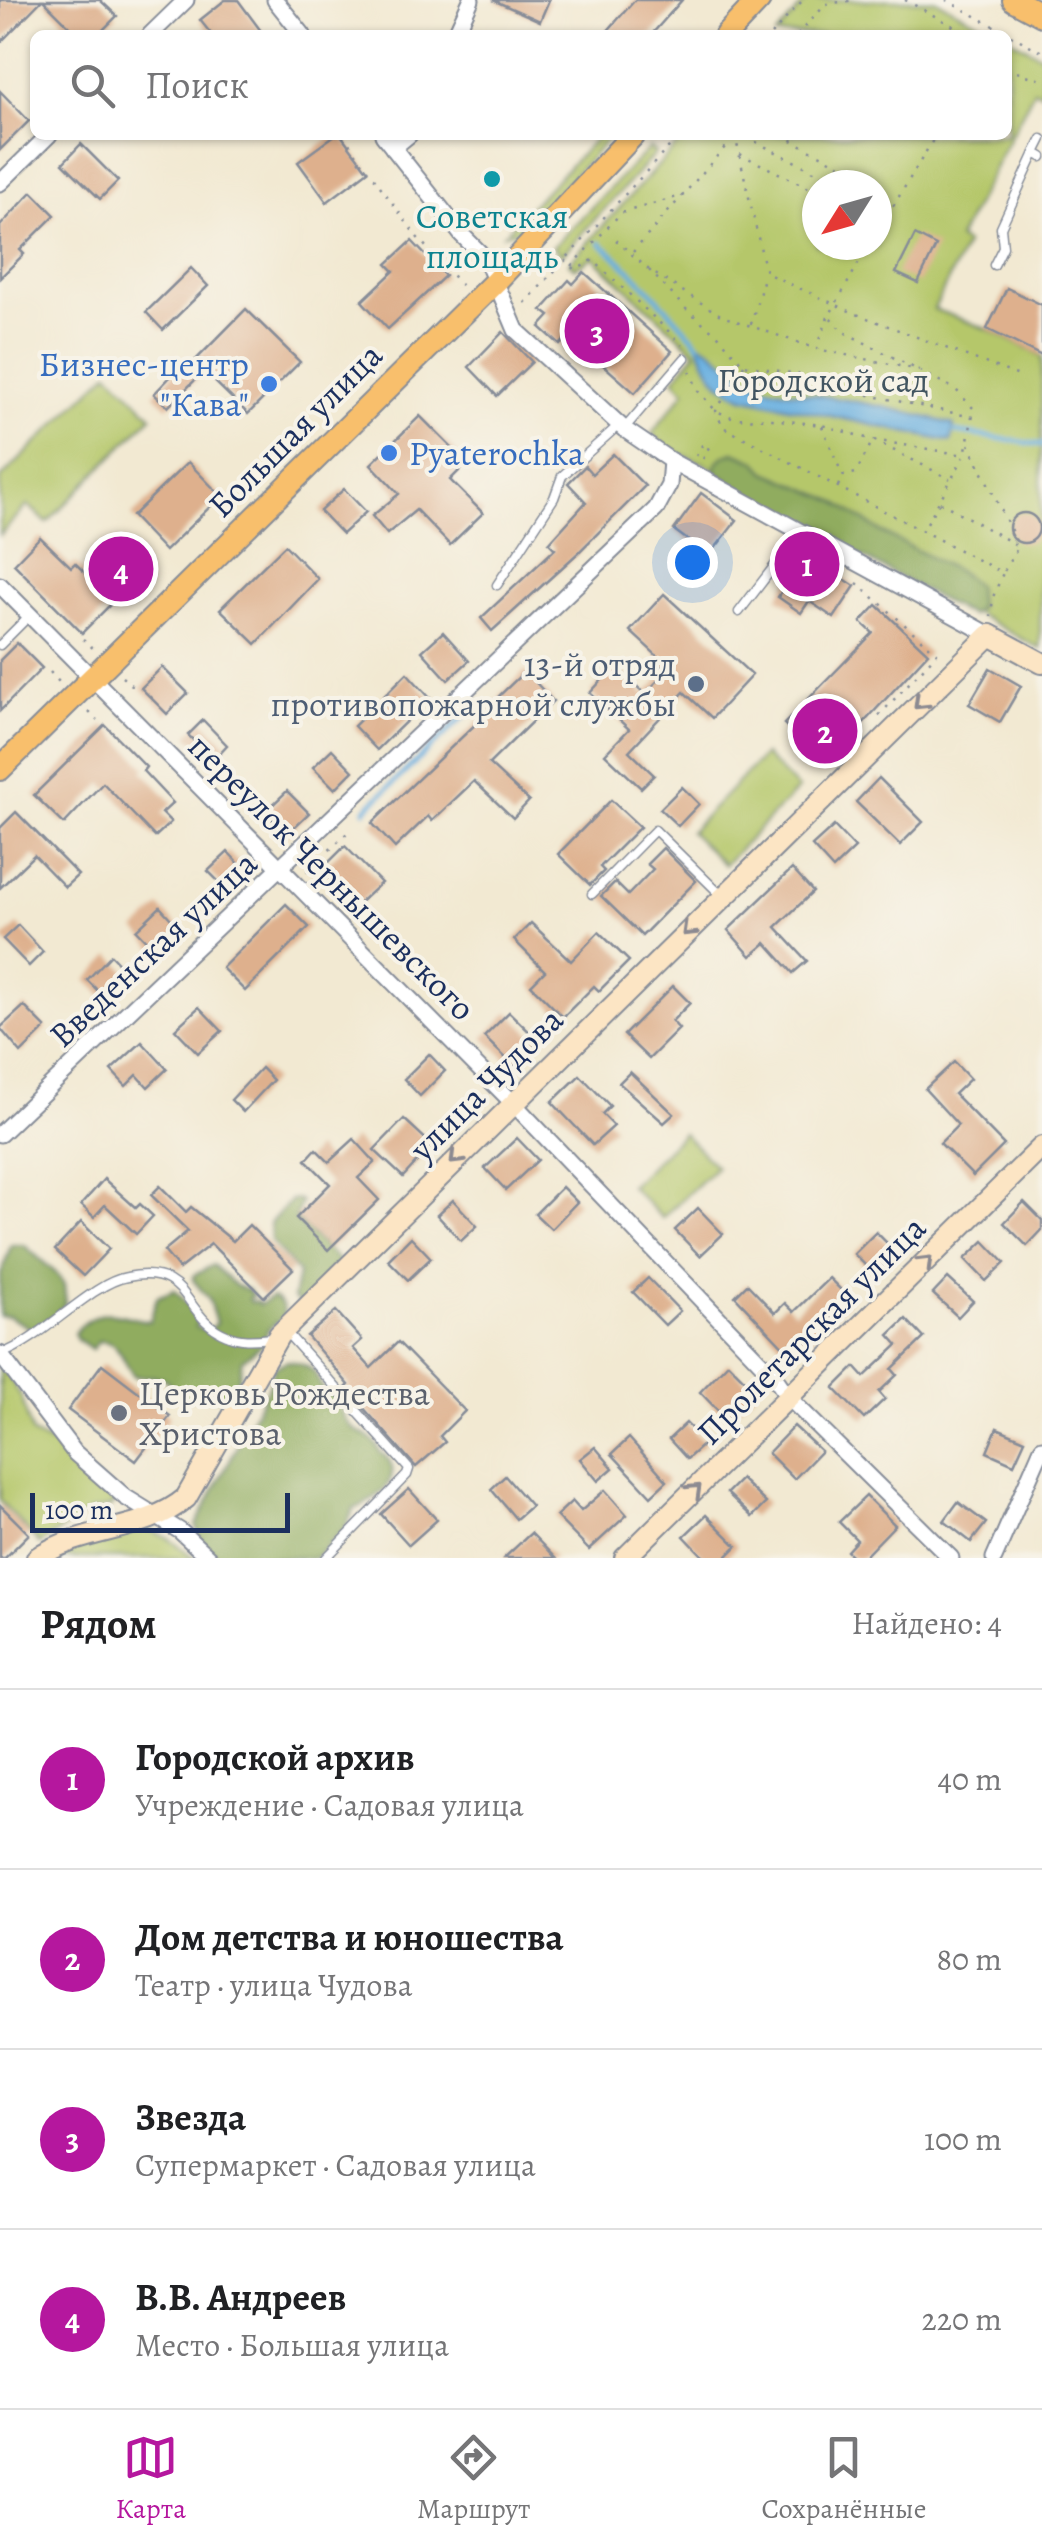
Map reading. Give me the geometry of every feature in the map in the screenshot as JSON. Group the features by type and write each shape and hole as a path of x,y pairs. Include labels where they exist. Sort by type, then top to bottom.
{"main road":[{"path":"731,30 759,0"},
{"path":"1016,1 1042,14"},
{"name":"Большая улица","path":"0,769 496,281 627,140"}],"street":[{"path":"155,30 186,0"},
{"path":"274,0 298,30"},
{"path":"458,30 472,0"},
{"path":"0,183 44,140"},
{"path":"386,140 486,260 516,330 622,426 671,461 1042,662"},
{"path":"393,148 402,140"},
{"name":"Введенская улица","path":"0,1134 656,509 669,485 671,461"},
{"name":"переулок Чернышевского","path":"0,585 512,1102 774,1376 789,1398 951,1558"},
{"name":"улица Чудова","path":"37,1558 66,1540 173,1509 197,1483 281,1333 990,635"},
{"name":"Пролетарская улица","path":"624,1558 1042,1147"},
{"path":"0,1354 75,1453 124,1497 180,1531 209,1558"},
{"path":"994,1558 1042,1448"}],"lane":[{"path":"994,265 1002,247 1001,227 1039,155 1042,139"},
{"path":"497,585 554,498 562,476 622,426 685,358"},
{"path":"739,612 802,530"},
{"path":"0,644 30,615"},
{"path":"592,894 655,830 722,896"},
{"path":"0,1354 24,1344 116,1280 137,1276 168,1278 181,1288 199,1314 223,1334 254,1340 281,1333 409,1469 326,1558"}],"path":[{"path":"775,30 802,0"},
{"path":"803,30 826,4 856,0"},
{"path":"904,0 961,30"},
{"path":"946,0 1001,30"},
{"path":"1012,36 1042,52"},
{"path":"1012,71 1042,80"},
{"path":"347,140 417,237 475,300"},
{"path":"511,319 675,140"},
{"path":"632,254 731,140"},
{"path":"736,140 766,273 750,327"},
{"path":"752,140 812,170"},
{"path":"792,140 850,170"},
{"path":"892,208 933,140"},
{"path":"739,154 802,185"},
{"path":"571,266 620,213 685,194"},
{"path":"491,217 502,230"},
{"path":"616,240 719,336 744,365 809,376 860,393 974,418"},
{"path":"565,260 576,270 593,260 683,344 698,391 716,412 723,428 1003,573"},
{"path":"818,349 834,304 861,260"},
{"path":"649,270 722,316 750,327 818,349 924,371"},
{"path":"766,273 834,304 1019,376"},
{"path":"829,316 842,331 955,389 974,409 965,455 922,531"},
{"path":"716,412 744,365"},
{"path":"716,412 734,418 772,418 822,425 873,440 965,455"},
{"path":"822,425 843,476 838,487"},
{"path":"692,472 706,438"},
{"path":"843,476 856,473 873,440"},
{"path":"873,440 951,480"},
{"path":"692,472 712,442"},
{"path":"968,443 1018,546"},
{"path":"939,501 1018,546"},
{"path":"990,635 993,597 1018,546"},
{"path":"856,582 937,653 874,721"},
{"path":"297,883 349,831"}],"green space":[{"path":"807,0 936,0 993,30 780,30"},
{"name":"Городской сад","path":"1012,40 1042,56 1042,93 1034,90 1012,133"},
{"path":"594,140 607,140 529,222 519,231 504,234"},
{"name":"Городской сад","path":"681,140 1008,140 958,239 966,244 934,309 1042,356 1040,649 663,444 652,433 685,391 674,379 696,352 593,257 575,268 569,263"},
{"path":"649,148 654,155 562,255 553,247"},
{"path":"109,372 152,416 47,523 28,505 0,535 0,479"},
{"path":"734,452 756,461 766,472 835,501 881,532 961,573 977,586 979,607 971,615 961,611 745,492 715,472 721,459"},
{"path":"764,755 798,789 724,865 690,832"},
{"path":"683,1133 716,1167 662,1218 630,1186"},
{"path":"291,1200 301,1202 295,1219 340,1262 301,1305 293,1298 298,1273 271,1241 270,1223"},
{"path":"11,1245 24,1245 64,1284 66,1302 34,1331 9,1316 0,1316 0,1277"},
{"path":"213,1265 236,1286 248,1290 253,1296 249,1298 251,1302 257,1301 259,1305 272,1297 284,1310 284,1317 268,1329 263,1344 242,1360 239,1379 234,1382 238,1396 233,1401 180,1396 163,1379 134,1376 112,1344 99,1341 92,1349 77,1339 74,1333 84,1323 102,1314 150,1321 157,1297 175,1290 199,1318 196,1327 208,1331 216,1323 208,1298 193,1276"},
{"path":"287,1361 305,1365 314,1372 321,1388 337,1400 350,1425 375,1442 389,1460 391,1477 381,1493 354,1509 344,1530 316,1558 217,1558 199,1537 196,1525 269,1385 274,1367"},
{"path":"0,1363 21,1396 32,1434 64,1449 115,1499 111,1507 90,1511 40,1544 0,1501"},
{"path":"143,1527 168,1538 195,1558 59,1558 55,1554"}],"water":[{"path":"697,342 761,385 883,407 954,425 951,442 743,397 713,376"}],"building":[{"path":"0,0 42,0 0,43"},
{"path":"43,0 100,0 117,16 103,30 73,30"},
{"path":"225,0 238,0 260,30 208,30 200,20"},
{"path":"493,0 549,0 540,21"},
{"path":"635,0 682,0 655,30 608,30"},
{"path":"0,91 29,121 0,150"},
{"path":"328,140 345,140 368,171 327,202 298,162"},
{"path":"81,144 118,181 100,199 63,163"},
{"path":"32,192 55,215 20,250 24,254 0,278 0,226"},
{"path":"915,235 936,246 918,283 896,273"},
{"path":"412,241 445,276 388,329 362,301 394,271 387,264"},
{"path":"191,268 208,286 163,330 146,312"},
{"path":"584,272 672,351 635,393 569,335 560,345 540,327 550,316 542,310 569,280 573,284"},
{"path":"1007,288 1042,305 1042,356 987,329"},
{"path":"246,309 300,362 248,414 204,371 168,407 154,394 175,372 179,377"},
{"path":"503,332 532,362 497,396 469,367"},
{"path":"420,416 467,463 450,480 483,513 450,545 416,510 387,534 372,516 399,494 371,464"},
{"path":"613,454 645,486 492,631 481,618 555,549 549,543 586,502 568,483 585,466 592,474"},
{"path":"188,462 221,496 165,551 132,516"},
{"path":"344,489 366,512 342,534 320,511"},
{"path":"701,493 737,520 709,556 674,530"},
{"path":"1024,513 1038,522 1039,528 1030,542 1024,543 1010,534 1009,528 1018,514"},
{"path":"40,537 71,567 75,563 114,601 82,633 14,564"},
{"path":"285,545 318,579 256,644 220,609"},
{"path":"806,554 855,586 834,618 809,601 801,613 778,597"},
{"path":"664,594 752,675 712,718 684,692 629,751 654,775 641,788 605,754 629,729 590,693 615,666 645,694 664,674 659,670 665,663 630,631"},
{"path":"877,605 928,653 832,757 814,741 808,747 784,724 873,633 861,622"},
{"path":"443,632 469,661 448,680 422,651"},
{"path":"17,643 42,668 0,711 0,660"},
{"path":"162,667 188,693 167,714 141,688"},
{"path":"990,668 1021,686 1000,722 969,704"},
{"path":"525,671 553,701 489,764 529,801 513,818 474,781 432,821 428,816 395,848 372,823 482,718"},
{"path":"407,673 430,698 377,750 354,726"},
{"path":"203,720 227,745 213,760 188,735"},
{"path":"105,725 146,767 143,771 173,803 162,813 171,822 155,837 103,783 64,824 34,795"},
{"path":"332,749 353,771 335,789 313,767"},
{"path":"879,778 923,822 900,845 856,802"},
{"path":"682,787 699,804 678,826 660,809"},
{"path":"287,791 309,813 287,834 265,812"},
{"path":"611,800 640,827 600,867 604,871 590,885 558,854"},
{"path":"16,812 78,875 65,887 34,855 0,888 0,828"},
{"path":"834,826 855,848 833,869 812,846"},
{"path":"345,846 381,883 356,906 321,870"},
{"path":"663,848 696,881 642,936 601,896 615,882 628,895 653,869 647,864"},
{"path":"228,852 245,870 226,889 208,871"},
{"path":"792,869 813,892 776,927 807,961 793,973 766,943 751,956 728,930"},
{"path":"286,904 309,927 245,991 222,968"},
{"path":"160,907 182,931 158,953 136,930"},
{"path":"531,923 571,961 599,932 629,961 599,991 594,986 563,1017 531,985 545,971 514,940"},
{"path":"18,925 43,952 29,966 3,939"},
{"path":"111,955 129,974 105,998 87,980"},
{"path":"673,986 690,1003 672,1021 679,1029 649,1059 624,1035"},
{"path":"24,1006 46,1028 21,1053 0,1028"},
{"path":"199,1007 222,1031 198,1053 175,1029"},
{"path":"509,1012 539,1041 515,1067 484,1037"},
{"path":"142,1042 167,1069 148,1087 137,1075 126,1086 111,1070"},
{"path":"429,1054 445,1071 420,1096 404,1079"},
{"path":"954,1062 970,1079 954,1094 1004,1145 973,1176 940,1143 958,1125 925,1089"},
{"path":"261,1068 273,1080 243,1112 231,1100"},
{"path":"630,1072 674,1114 664,1123 619,1083"},
{"path":"580,1075 610,1106 602,1114 614,1126 593,1145 552,1102"},
{"path":"404,1119 432,1145 403,1177 374,1150"},
{"path":"517,1138 538,1160 506,1190 485,1168"},
{"path":"354,1139 375,1162 358,1178 379,1200 328,1250 296,1218 330,1184 306,1160 316,1149 329,1162"},
{"path":"104,1179 136,1208 140,1204 153,1216 136,1234 105,1205 94,1217 81,1205"},
{"path":"160,1186 186,1212 191,1207 233,1241 249,1225 293,1269 264,1297 211,1244 179,1269 164,1251 188,1231 151,1195"},
{"path":"562,1187 577,1202 551,1229 535,1214"},
{"path":"453,1200 477,1226 461,1241 437,1215"},
{"path":"1024,1202 1042,1220 1042,1230 1027,1246 1004,1223"},
{"path":"698,1208 723,1234 700,1256 675,1230"},
{"path":"81,1222 109,1249 83,1276 55,1250"},
{"path":"876,1232 896,1252 874,1274 854,1254"},
{"path":"411,1237 431,1258 408,1280 388,1260"},
{"path":"984,1241 1005,1263 986,1281 965,1259"},
{"path":"648,1278 680,1311 665,1325 633,1292"},
{"path":"829,1278 850,1299 792,1356 735,1296 747,1284 775,1313 785,1303 794,1312"},
{"path":"948,1278 973,1301 958,1317 933,1294"},
{"path":"336,1311 362,1340 353,1348 371,1368 398,1342 465,1411 440,1436 445,1442 416,1467 346,1388 349,1385 307,1336"},
{"path":"906,1319 924,1338 892,1369 897,1375 879,1392 885,1399 864,1419 834,1388 855,1367 864,1377 898,1345 889,1335"},
{"path":"728,1363 756,1391 727,1420 700,1392"},
{"name":"Церковь Рождества Христова","path":"102,1364 170,1416 136,1461 68,1410"},
{"path":"686,1423 705,1443 687,1459 669,1439"},
{"path":"794,1426 821,1451 794,1479 768,1453"},
{"path":"997,1428 1025,1440 1014,1464 987,1452"},
{"path":"629,1438 667,1481 651,1496 612,1454"},
{"path":"595,1447 613,1468 598,1481 580,1459"},
{"path":"505,1476 531,1506 516,1519 491,1489"},
{"path":"741,1479 766,1503 752,1517 727,1493"},
{"path":"409,1489 437,1520 409,1545 381,1514"},
{"path":"605,1490 627,1515 589,1550 556,1516 572,1501 581,1511"},
{"path":"866,1496 895,1525 863,1558 854,1558 847,1551 857,1540 839,1522"},
{"path":"958,1502 986,1523 971,1542 944,1521"},
{"path":"0,1505 29,1534 5,1558 0,1558"},
{"path":"706,1515 737,1546 725,1558 705,1558 684,1536"},
{"path":"531,1533 555,1558 504,1558"}],"waterway":[{"path":"600,243 699,344"},
{"path":"955,432 1042,445"},
{"path":"365,810 478,703"}],"place":[{"name":"Советская площадь","path":"492,179"},
{"name":"Звезда","path":"597,331"},
{"name":"Бизнес-центр \"Кава\"","path":"269,384"},
{"name":"Pyaterochka","path":"389,453"},
{"name":"Городской архив","path":"807,564"},
{"name":"В.В. Андреев","path":"121,569"},
{"name":"13-й отряд противопожарной службы","path":"696,684"},
{"name":"Дом детства и юношества","path":"825,731"},
{"name":"Церковь Рождества Христова","path":"119,1413"}]}
